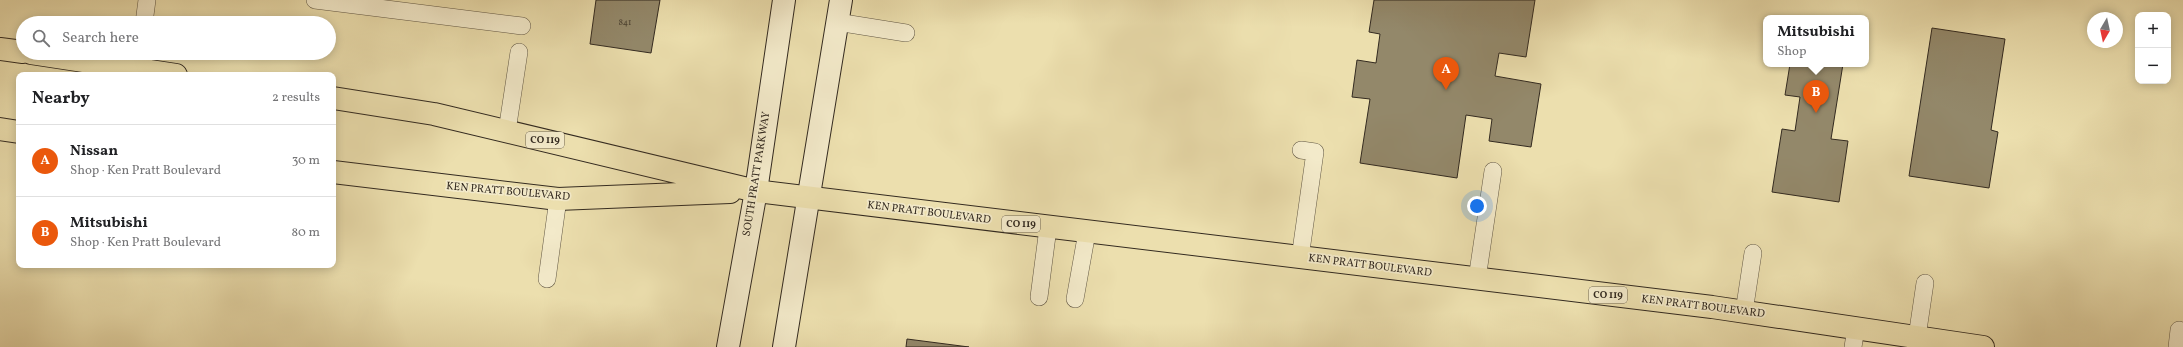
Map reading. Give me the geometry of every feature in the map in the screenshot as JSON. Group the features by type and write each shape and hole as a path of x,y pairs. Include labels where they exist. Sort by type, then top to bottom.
{"highway":[{"path":"0,49 16,51"},
{"path":"126,60 139,61 168,72"},
{"name":"KEN PRATT BOULEVARD","path":"336,98 434,114 756,191 808,199 1744,312 1855,338 1917,337 1983,347"},
{"path":"0,129 16,132"},
{"name":"KEN PRATT BOULEVARD","path":"336,172 558,199 756,191"}],"street":[{"name":"SOUTH PRATT PARKWAY","path":"728,347 756,191 784,0"},
{"path":"784,347 841,0"}],"lane":[{"path":"145,16 147,0"},
{"path":"315,0 433,7 522,26"},
{"path":"837,22 906,33"},
{"path":"507,131 519,52"},
{"path":"1300,258 1315,152 1301,150"},
{"path":"1477,279 1493,171"},
{"path":"546,278 558,199"},
{"path":"1039,297 1048,228"},
{"path":"1075,299 1087,232"},
{"path":"1744,312 1754,253"},
{"path":"1917,337 1925,283"},
{"path":"2177,347 2179,330"}],"building":[{"path":"596,0 660,0 651,53 590,44"},
{"path":"1374,0 1535,0 1526,57 1499,53 1495,76 1541,84 1531,147 1489,141 1492,119 1466,115 1457,178 1360,163 1370,99 1352,97 1357,60 1376,63 1380,34 1369,32"},
{"path":"1932,28 2005,39 1991,130 1998,132 1989,188 1909,176"},
{"path":"1790,67 1843,67 1831,139 1848,141 1839,202 1772,192 1782,129 1795,131 1800,97 1785,95"},
{"path":"907,339 969,347 906,347"}],"place":[{"name":"Nissan","path":"1446,90"},
{"name":"Mitsubishi","path":"1816,113"}]}
